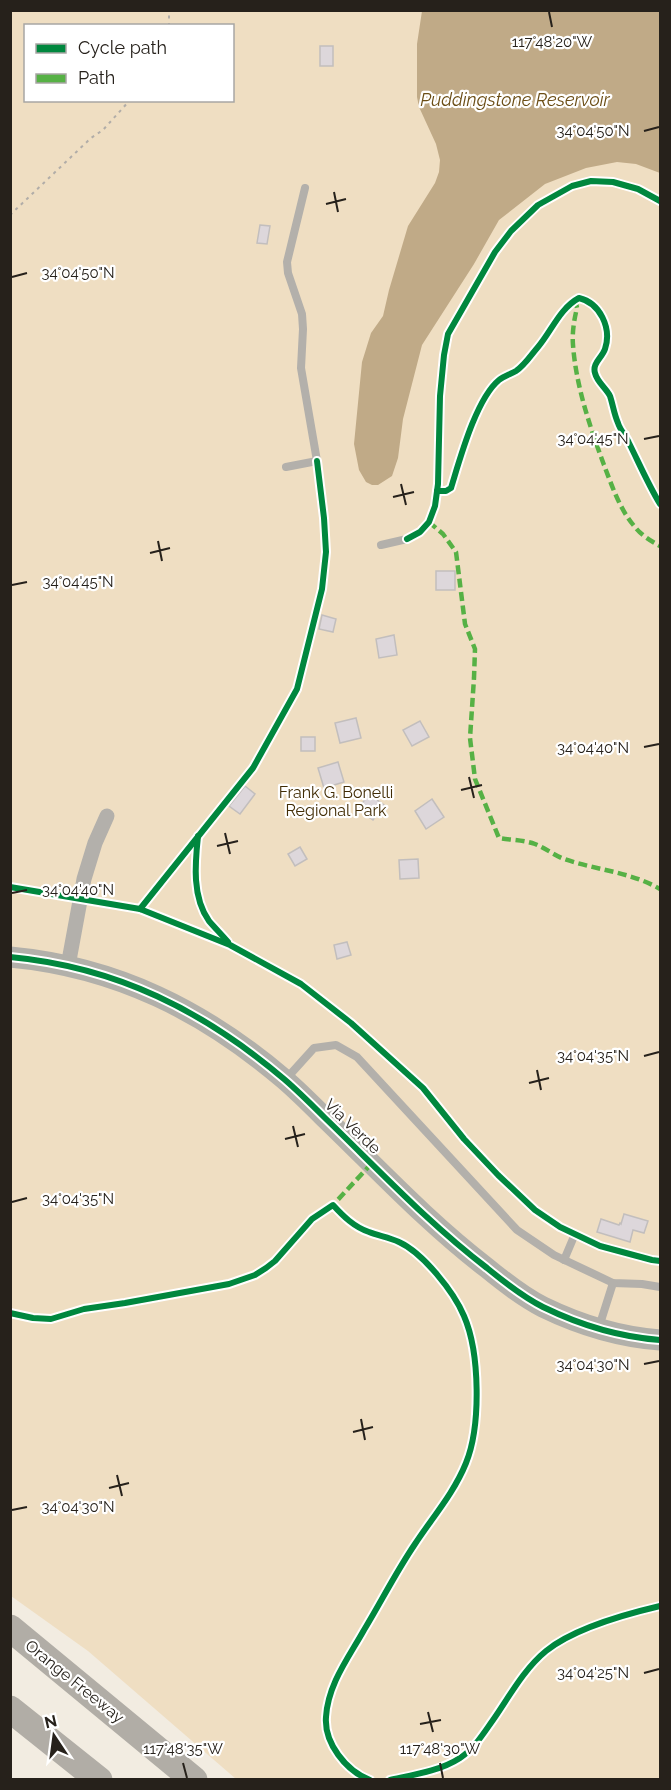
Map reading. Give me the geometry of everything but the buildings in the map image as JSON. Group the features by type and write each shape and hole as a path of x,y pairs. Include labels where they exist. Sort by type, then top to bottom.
{"highway":[{"name":"Orange Freeway","path":"10,1628 194,1779"},
{"path":"10,1708 92,1775"}],"main road":[{"name":"Via Verde","path":"10,957 68,966 112,978 159,996 208,1022 285,1080 434,1225 508,1285 542,1306 598,1329 660,1340"}],"street":[{"path":"68,966 84,879 95,843 107,816"}],"lane":[{"path":"286,467 317,461 301,368 302,314 288,273 287,262 305,188"},
{"path":"381,545 407,539"},
{"path":"285,1080 314,1047 336,1045 357,1057 518,1230 554,1255 613,1283 660,1287"},
{"path":"564,1260 575,1234"},
{"path":"598,1329 613,1283"}],"path":[{"path":"10,215 91,138 103,130 128,102"}],"green space":[{"name":"Frank G. Bonelli Regional Park","path":"11,11 660,11 660,1779 236,1779 88,1651 11,1596"}],"water":[{"name":"Puddingstone Reservoir","path":"422,11 660,11 660,173 636,164 617,162 586,168 545,184 499,220 422,345 403,419 398,458 392,476 378,485 372,485 366,482 359,470 354,444 362,362 371,333 383,316 408,226 435,183 439,172 440,160 436,144 419,107 417,97 417,44"}],"marked path":[{"path":"572,302 576,303 577,308 573,340 577,376 599,451 625,513 640,533 660,546"},
{"path":"429,522 443,534 456,552 465,624 475,649 470,738 475,779 499,838 535,844 564,859 625,875 660,889"},
{"path":"328,1208 372,1163"}],"cycle path":[{"path":"407,539 420,532 429,522 435,506 438,484 440,396 448,334 495,252 511,231 538,205 572,186 591,181 613,182 638,189 660,201"},
{"path":"437,491 446,491 451,488 476,415 491,389 503,377 522,366 566,308 579,298 593,305 605,325 607,341 604,352 595,366 595,373 610,396 619,426 660,504"},
{"path":"140,909 253,768 297,689 322,589 326,552 317,461"},
{"path":"198,836 196,880 200,902 209,921 228,942"},
{"path":"10,887 140,909 230,945 301,984 351,1023 423,1088 464,1139 535,1210 560,1227 600,1246 660,1261"},
{"path":"10,957 49,962 123,982 190,1013 254,1055 284,1079 423,1214 465,1251 521,1294 543,1307 586,1325 615,1333 660,1340"},
{"path":"10,1313 51,1319 84,1309 229,1284 255,1275 266,1268 312,1219 333,1205 358,1227 408,1247 445,1285 464,1316 473,1349 477,1390 471,1448 455,1485 408,1555 346,1661 331,1693 326,1717 329,1737 338,1755 353,1770 370,1780"},
{"path":"390,1780 435,1769 465,1754 482,1736 531,1666 557,1643 600,1623 660,1606"}]}
